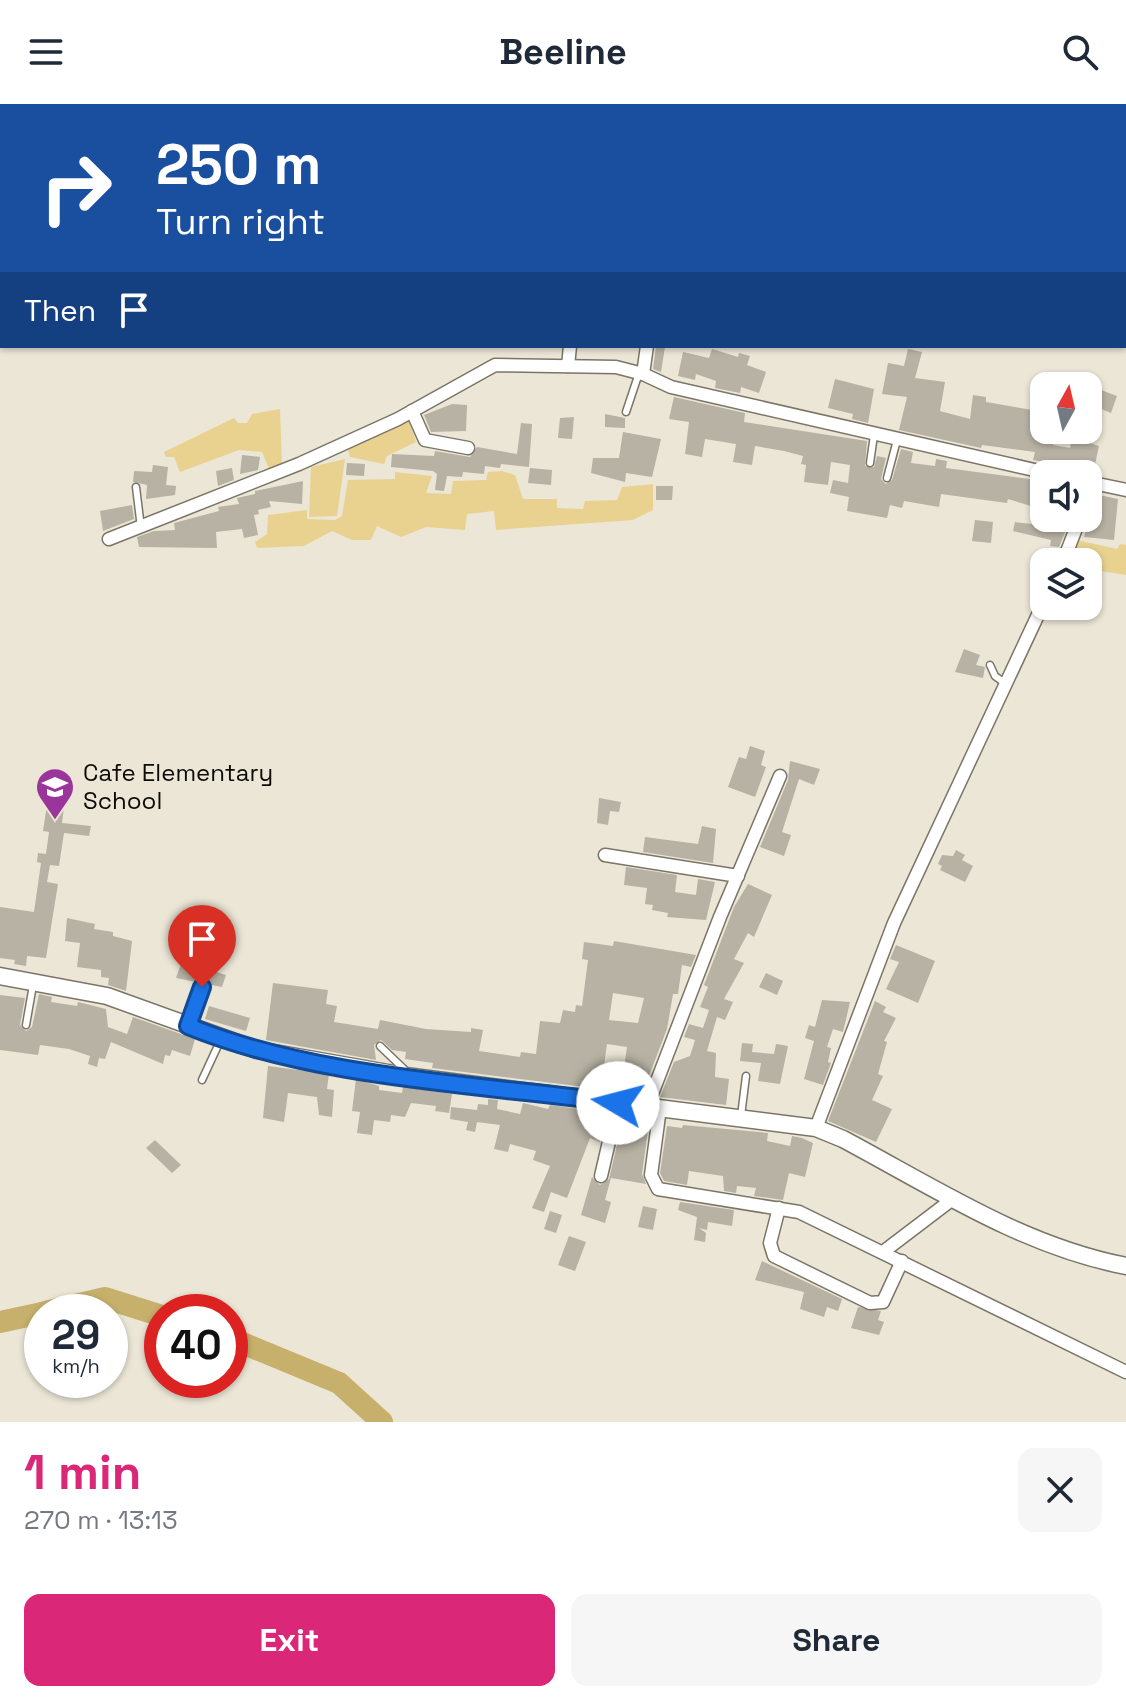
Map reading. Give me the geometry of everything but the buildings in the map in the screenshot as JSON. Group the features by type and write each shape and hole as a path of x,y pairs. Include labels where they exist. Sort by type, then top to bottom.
{"street":[{"path":"568,366 570,348"},
{"path":"641,373 647,348"},
{"path":"109,539 299,464 412,411 495,365 616,367 641,373 671,387 1030,469"},
{"path":"412,411 425,440 468,448"},
{"path":"1102,485 1126,490"},
{"path":"816,1128 894,923 1036,620"},
{"path":"780,776 738,876 652,1112 653,1186 698,1197 799,1212 1126,1372"},
{"path":"605,855 738,876"},
{"path":"0,976 107,996 257,1050 412,1077 618,1103 652,1112 816,1128 1051,1247 1126,1266"},
{"path":"601,1176 618,1103"},
{"path":"883,1252 954,1198"},
{"path":"779,1208 770,1243 774,1256 870,1303 883,1302 902,1261"}],"lane":[{"path":"626,412 641,373"},
{"path":"870,463 874,435"},
{"path":"887,478 897,440"},
{"path":"136,487 141,528"},
{"path":"990,665 995,676 1006,684"},
{"path":"26,1025 34,982"},
{"path":"188,1026 202,987"},
{"path":"202,1080 221,1039"},
{"path":"380,1046 412,1077"},
{"path":"740,1119 746,1076"}],"shaded area":[{"path":"280,409 282,466 270,471 262,452 239,450 180,472 174,457 166,457 164,452 234,418 238,423 247,423 252,414"},
{"path":"408,419 416,442 387,456 384,464 350,457 347,447"},
{"path":"345,459 337,516 309,517 311,467"},
{"path":"502,471 515,475 523,499 557,499 557,508 583,509 585,501 617,500 622,487 653,484 653,510 633,520 496,530 494,511 467,514 465,530 426,527 401,537 377,526 371,540 352,540 332,531 304,546 257,548 255,542 267,534 268,515 307,510 307,519 335,520 342,516 348,480 395,479 395,472 432,476 426,493 451,494 453,481 486,480 488,472"},
{"path":"1077,540 1117,549 1120,544 1126,545 1126,575 1102,571 1102,548 1074,548"}],"waterway":[{"path":"128,1305 144,1310"},
{"path":"0,1322 24,1317"},
{"path":"248,1345 339,1383 382,1422"}],"place":[{"name":"Cafe Elementary School","path":"55,821"}],"route":[{"path":"202,987 188,1026 245,1047 405,1076 618,1103"}]}
